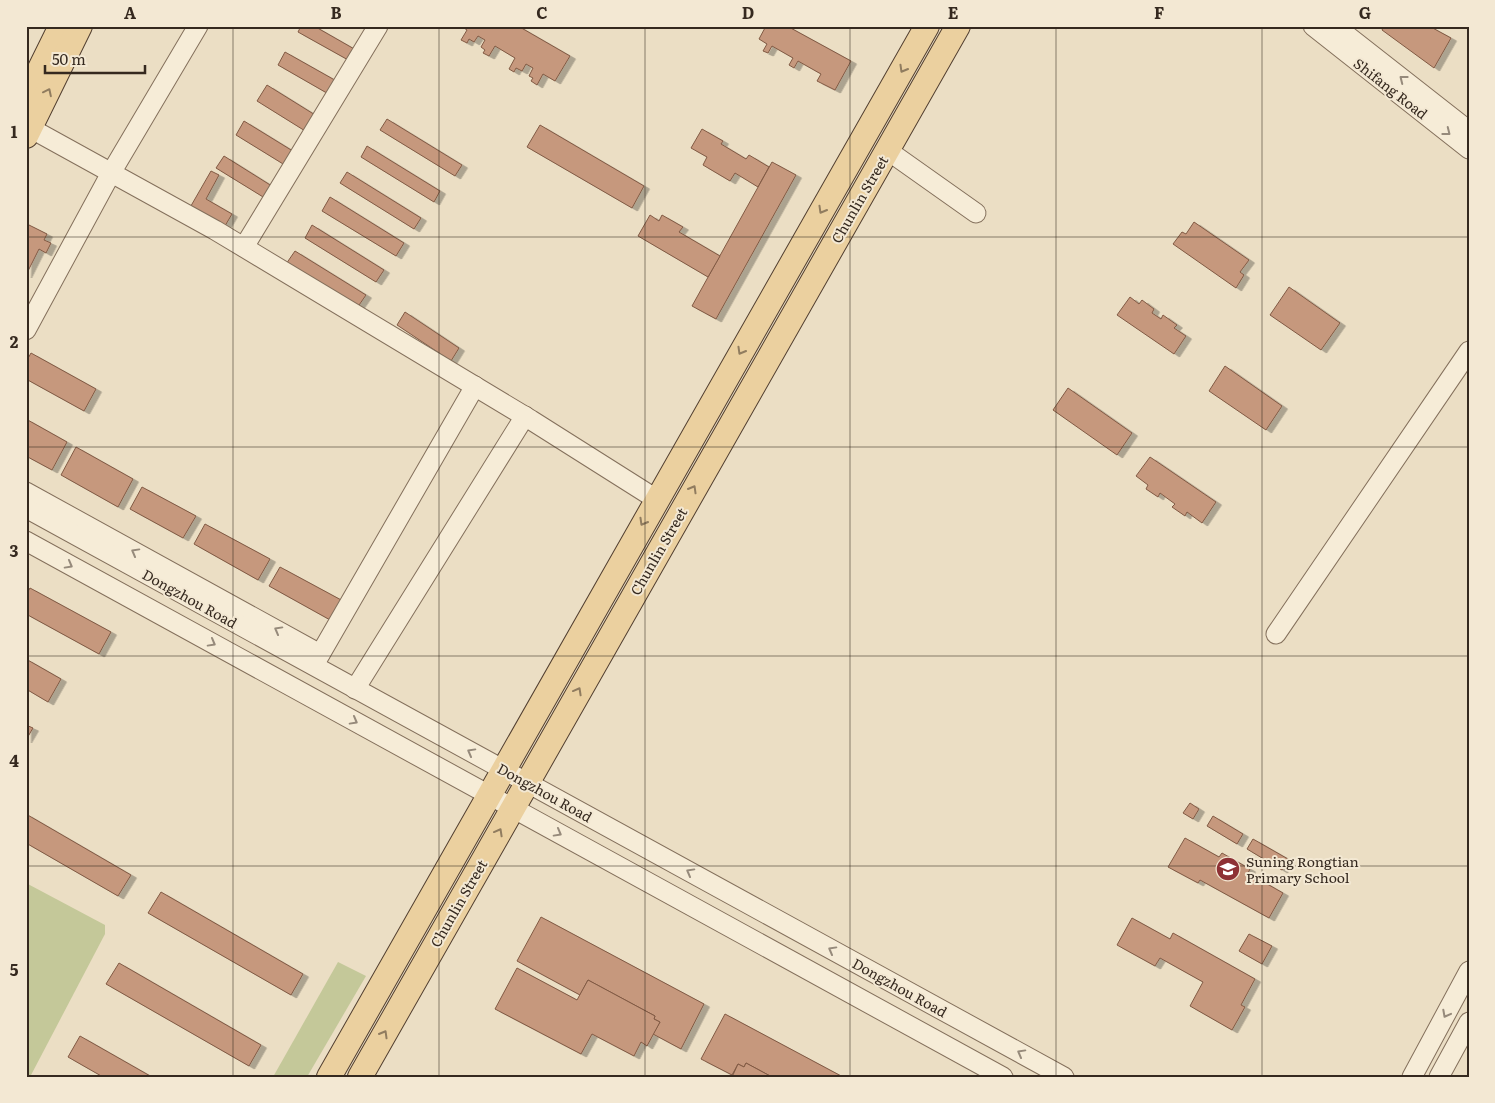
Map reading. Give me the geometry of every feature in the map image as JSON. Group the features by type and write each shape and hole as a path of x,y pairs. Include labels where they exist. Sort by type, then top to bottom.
{"main road":[{"path":"26,97 61,26"},
{"path":"28,132 80,26"},
{"name":"Chunlin Street","path":"329,1077 927,26"},
{"name":"Chunlin Street","path":"360,1077 526,782 958,26"}],"street":[{"path":"26,330 110,172 198,26"},
{"path":"244,247 378,26"},
{"name":"Shifang Road","path":"1313,26 1469,149"},
{"name":"Shifang Road","path":"1335,26 1469,131"},
{"path":"28,132 110,172 244,247 525,416 656,500"},
{"path":"887,150 976,213"},
{"path":"1276,634 1469,351"},
{"path":"26,492 317,660 475,386"},
{"path":"355,688 525,416"},
{"name":"Dongzhou Road","path":"26,508 317,660 355,688 1064,1077"},
{"name":"Dongzhou Road","path":"26,541 1003,1077"},
{"path":"1412,1077 1469,971"},
{"path":"1440,1077 1469,1022"}],"green space":[{"path":"26,883 105,925 105,934 30,1077 26,1077"},
{"path":"338,962 366,976 307,1077 273,1077"}],"building":[{"path":"301,26 314,26 356,50 350,61 298,32"},
{"path":"461,26 518,26 570,56 555,81 543,74 537,85 531,81 533,78 529,76 533,68 526,64 522,71 516,68 514,72 509,69 515,58 495,46 489,56 483,53 485,50 481,47 485,40 478,36 474,42 469,39 467,43 461,40 467,30"},
{"path":"766,26 787,26 851,61 835,90 817,81 821,74 798,61 794,68 789,65 793,58 772,46 768,53 763,51 767,44 759,39"},
{"path":"1384,26 1429,26 1451,38 1434,68 1382,30"},
{"path":"285,52 340,83 332,96 278,65"},
{"path":"267,85 320,118 310,134 257,101"},
{"path":"387,119 462,165 455,176 380,130"},
{"path":"244,121 296,153 288,167 236,135"},
{"path":"540,125 644,186 632,208 527,147"},
{"path":"702,129 723,141 721,144 746,159 749,155 769,167 758,187 735,173 730,181 703,165 707,157 691,148"},
{"path":"367,146 440,191 434,202 361,157"},
{"path":"224,156 275,188 268,200 216,168"},
{"path":"772,162 796,175 716,319 692,306"},
{"path":"211,171 219,175 206,199 232,214 222,231 188,211"},
{"path":"347,172 421,218 414,229 340,183"},
{"path":"330,197 404,243 396,256 322,211"},
{"path":"650,215 659,221 662,215 683,227 679,232 720,256 708,277 638,236"},
{"path":"1194,222 1249,260 1240,272 1244,275 1236,288 1173,244 1182,232 1186,234"},
{"path":"27,224 47,234 44,240 51,243 46,253 39,249 26,275"},
{"path":"312,225 384,270 376,282 305,238"},
{"path":"295,251 366,295 357,308 286,264"},
{"path":"1289,287 1340,323 1321,350 1270,315"},
{"path":"1130,297 1139,304 1142,300 1154,309 1152,313 1161,319 1163,315 1177,325 1174,328 1186,336 1174,354 1117,315"},
{"path":"405,312 459,348 451,361 397,325"},
{"path":"31,353 96,389 84,411 26,379 26,362"},
{"path":"1225,366 1282,406 1266,430 1209,391"},
{"path":"1068,388 1132,433 1117,455 1053,410"},
{"path":"26,419 67,442 52,470 26,456"},
{"path":"76,447 133,479 118,507 61,475"},
{"path":"1150,457 1216,502 1202,523 1187,512 1185,516 1172,507 1175,504 1160,493 1158,497 1146,489 1148,485 1136,476"},
{"path":"142,487 196,516 183,538 130,509"},
{"path":"205,524 270,559 258,580 194,544"},
{"path":"280,567 343,601 332,621 269,586"},
{"path":"30,588 111,632 99,654 26,614 26,595"},
{"path":"26,659 61,679 48,702 26,689"},
{"path":"26,725 33,728 26,740"},
{"path":"1190,803 1199,809 1193,819 1183,813"},
{"path":"26,814 131,875 118,896 26,843"},
{"path":"1213,816 1243,834 1237,844 1207,826"},
{"path":"1185,838 1219,857 1222,853 1250,869 1248,873 1283,893 1269,918 1200,880 1198,883 1168,867"},
{"path":"1253,839 1288,859 1282,870 1247,849"},
{"path":"161,892 303,974 291,995 148,913"},
{"path":"541,917 704,1004 681,1049 653,1034 660,1022 654,1019 655,1016 588,980 580,995 517,961"},
{"path":"1132,918 1170,939 1173,933 1255,979 1241,1005 1245,1007 1232,1030 1190,1006 1203,982 1160,958 1155,966 1117,945"},
{"path":"1249,934 1272,946 1262,964 1239,951"},
{"path":"119,963 261,1045 249,1066 106,984"},
{"path":"517,968 577,1000 588,980 655,1016 654,1019 660,1022 647,1046 641,1042 634,1056 592,1034 581,1054 495,1009"},
{"path":"725,1014 843,1077 772,1077 746,1063 744,1067 738,1064 732,1075 701,1059"},
{"path":"80,1036 152,1077 103,1077 68,1057"},
{"path":"746,1063 772,1077 732,1077 738,1064 744,1067"}],"place":[{"name":"Suning Rongtian Primary School","path":"1228,869"}]}
